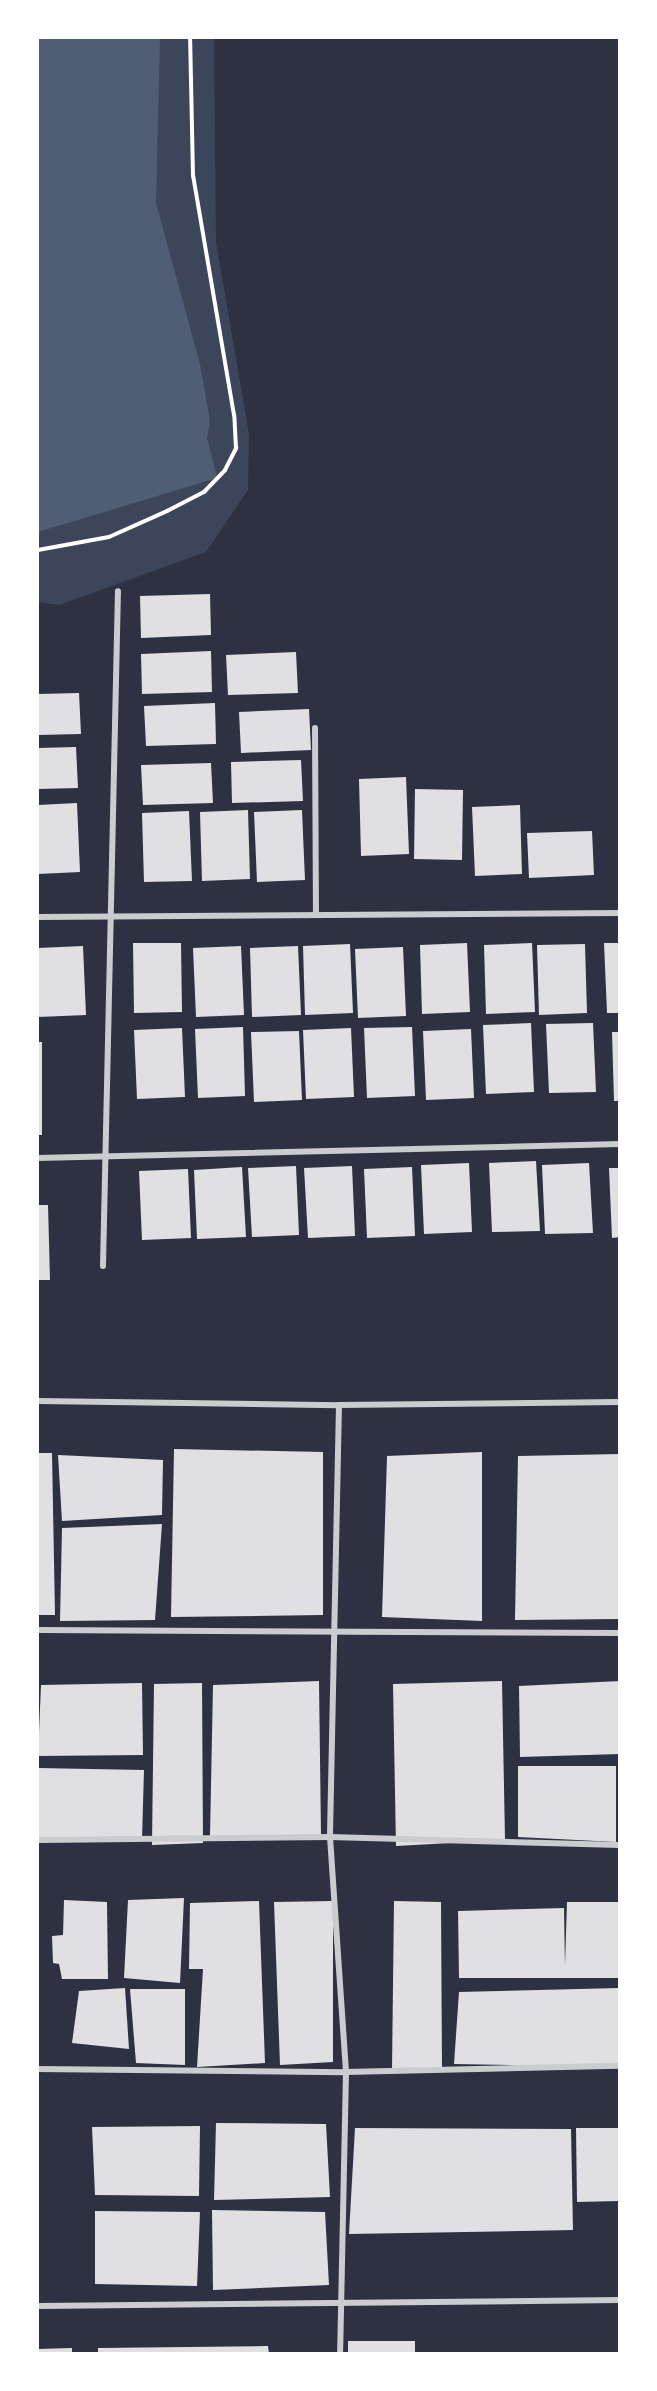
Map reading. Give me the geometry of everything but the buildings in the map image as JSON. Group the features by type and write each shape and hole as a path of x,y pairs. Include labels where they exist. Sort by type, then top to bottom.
{"street":[{"path":"103,1266 118,591"},
{"path":"315,728 316,915"},
{"path":"38,917 620,913"},
{"path":"38,1158 620,1144"},
{"path":"38,1401 339,1405 620,1402"},
{"path":"339,1405 332,1633 330,1837 346,2072 340,2354"},
{"path":"38,1630 620,1633"},
{"path":"38,1840 330,1837 620,1845"},
{"path":"38,2069 346,2072 620,2066"},
{"path":"38,2306 620,2300"}],"path":[{"path":"38,550 109,537 167,512 204,492 225,470 236,448 234,415 193,176 190,38"}],"shaded area":[{"path":"38,38 214,38 216,242 249,434 248,490 206,552 59,605 38,602"},
{"path":"38,38 160,38 156,203 200,364 210,421 207,438 217,478 38,532"}]}
